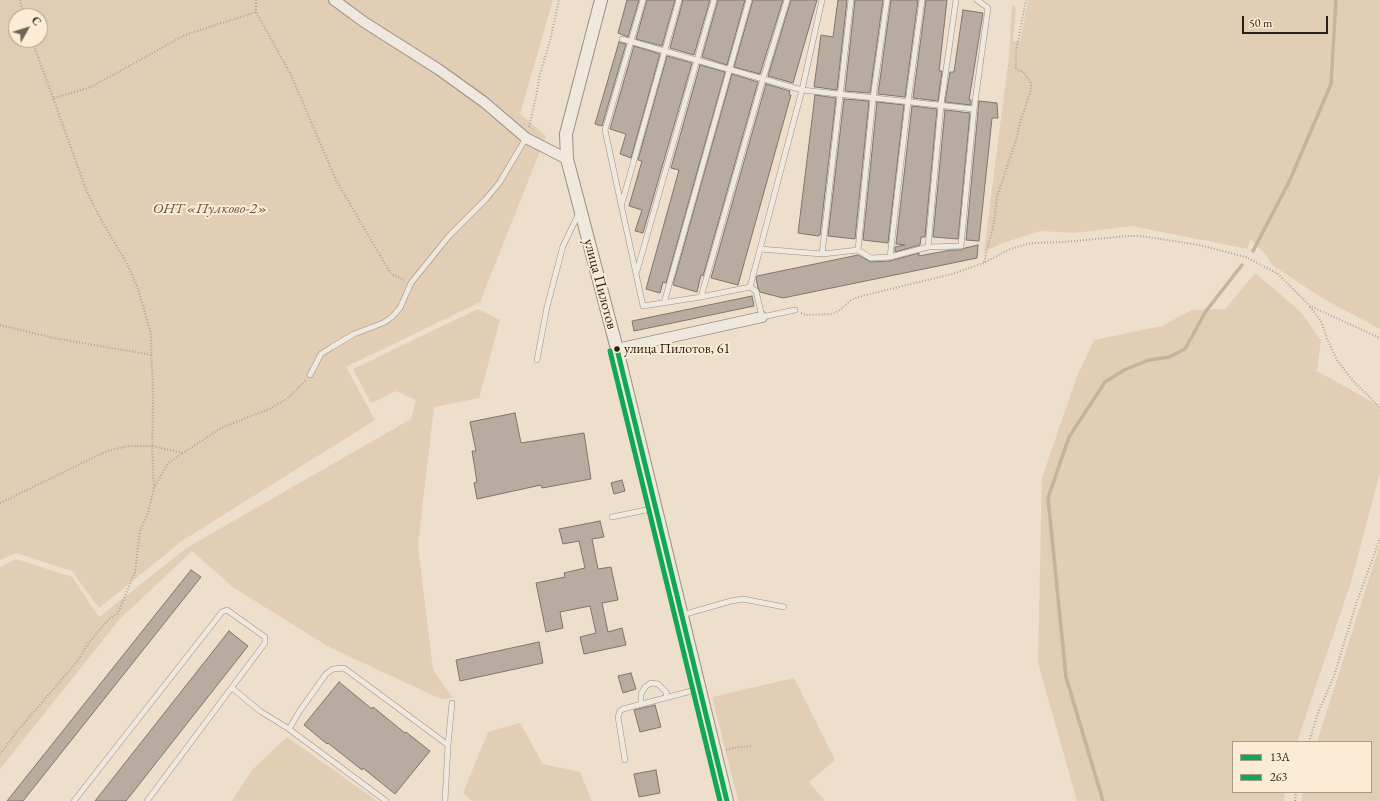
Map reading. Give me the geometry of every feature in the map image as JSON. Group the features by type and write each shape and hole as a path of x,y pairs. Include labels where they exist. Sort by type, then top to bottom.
{"street":[{"path":"334,0 364,22 449,77 484,102 526,138 568,159"},
{"name":"улица Пилотов","path":"601,0 566,134 568,159 617,349 727,801"},
{"path":"617,349 762,317"}],"lane":[{"path":"643,0 605,130 643,306 701,298 750,287 756,291 762,317 795,310"},
{"path":"621,205 679,0"},
{"path":"636,272 714,0"},
{"path":"664,303 749,0"},
{"path":"701,298 787,0"},
{"path":"750,287 802,90 822,0"},
{"path":"822,254 839,94 851,0"},
{"path":"858,250 873,98 887,0"},
{"path":"890,257 908,102 922,0"},
{"path":"928,247 941,105 956,0"},
{"path":"760,249 822,254 858,250 871,258 890,257 928,247 961,246 974,109 988,8 977,0"},
{"path":"622,39 802,90 974,109"},
{"path":"310,375 321,354 354,334 383,323 392,317 400,308 411,283 449,236 486,199 500,182 526,138"},
{"path":"536,360 547,307 563,246 581,210"},
{"path":"612,517 656,508"},
{"path":"682,615 743,599 784,607"},
{"path":"74,801 222,612 226,610 265,637 265,643 147,801"},
{"path":"289,729 326,674 333,668 344,668 448,745"},
{"path":"641,704 641,694 645,687 651,683 658,684 666,692 667,698"},
{"path":"232,688 260,711 289,729 386,801"},
{"path":"624,760 618,717 623,709 700,689"},
{"path":"445,801 452,703"}],"path":[{"path":"256,0 256,12 291,75 336,180 391,274 411,283"},
{"path":"526,138 540,74 549,46 559,0"},
{"path":"984,263 994,223 997,197 1031,90 1030,80 1023,72 1016,68 1016,52 1026,0"},
{"path":"54,98 91,87 185,35 256,12"},
{"path":"35,48 88,192 99,216 126,262 137,286 150,334 152,355 152,446 154,488"},
{"path":"795,310 806,315 833,314 851,300 862,296 952,274 984,263 1010,249 1031,243 1064,242 1128,236 1168,239 1198,245 1246,258 1278,274 1310,306 1321,321 1327,339 1338,362 1355,383 1380,407"},
{"path":"1310,306 1380,338"},
{"path":"0,325 54,338 152,355"},
{"path":"0,754 76,662 87,645 108,620 118,613 135,572 140,531 148,513 154,488 168,463 221,428 269,409 287,399 310,375"},
{"path":"0,503 107,451 128,446 152,446 183,452"},
{"path":"1309,741 1318,713 1334,676 1357,601 1380,539"},
{"path":"715,751 751,746"}],"green space":[{"name":"ОНТ «Пулково-2»","path":"0,0 553,0 520,114 546,136 480,302 346,367 375,420 182,541 99,608 72,571 16,553 0,560"},
{"path":"1028,0 1380,0 1380,329 1322,298 1272,265 1266,255 1250,239 1248,249 1132,226 1074,233 1040,231 1003,243 984,252 1009,56 1012,5 1016,7 1013,41 1020,42"},
{"path":"1255,273 1300,311 1321,340 1317,371 1378,405 1380,410 1380,473 1351,582 1297,741 1232,741 1232,793 1285,793 1284,801 1077,801 1038,663 1042,478 1076,379 1094,340 1162,326 1192,310 1225,309"},
{"path":"478,309 500,320 479,398 434,407 418,545 433,670 453,698 441,699 331,648 234,588 192,551 119,620 0,769 0,567 16,559 72,577 99,617 188,547 411,419 416,400 396,391 371,403 353,369"},
{"path":"1380,544 1380,801 1302,801 1302,793 1372,793 1372,741 1317,741"},
{"path":"794,678 835,760 809,782 825,801 738,801 712,697"},
{"path":"520,723 543,764 580,772 592,801 472,801 463,793 488,732"},
{"path":"287,737 377,801 232,801 252,770"}],"building":[{"path":"627,0 639,0 628,37 618,33"},
{"path":"647,0 675,0 662,46 636,39"},
{"path":"683,0 710,0 694,55 670,48"},
{"path":"718,0 745,0 727,65 702,57"},
{"path":"753,0 783,0 760,74 734,67"},
{"path":"791,0 817,0 793,83 768,76"},
{"path":"838,0 847,0 837,90 814,87 821,35 833,37"},
{"path":"855,0 883,0 870,93 845,91"},
{"path":"891,0 918,0 905,97 878,94"},
{"path":"926,0 947,0 939,71 942,71 938,101 913,98"},
{"path":"963,10 983,13 969,100 971,100 971,105 945,102 950,72 954,72"},
{"path":"619,42 626,44 602,126 595,124"},
{"path":"634,46 660,54 631,158 620,154 626,134 610,129"},
{"path":"667,56 692,63 643,233 635,231 642,210 629,206 642,161 638,160"},
{"path":"700,65 725,72 666,283 663,282 660,293 646,289 679,170 671,168"},
{"path":"732,74 758,82 703,276 701,275 697,292 673,285"},
{"path":"766,84 790,91 789,95 791,95 738,285 711,278"},
{"path":"815,95 836,98 820,235 818,236 798,233"},
{"path":"844,99 869,101 855,239 828,236"},
{"path":"979,101 997,103 998,118 992,118 979,241 966,240"},
{"path":"877,102 904,105 888,243 863,240"},
{"path":"912,106 937,109 925,237 921,237 920,245 895,252 895,247 905,245 896,244"},
{"path":"945,110 970,113 958,239 933,237"},
{"path":"978,245 977,258 783,298 760,292 756,278 757,276 858,255 871,262 890,261 919,253 919,256 951,250 961,250"},
{"path":"752,296 754,306 634,331 632,321"},
{"path":"515,413 521,443 584,433 591,479 542,488 541,485 477,499 474,483 477,482 472,451 476,451 470,422"},
{"path":"622,480 625,491 614,494 611,483"},
{"path":"600,521 604,537 592,539 598,569 611,567 618,600 602,603 608,632 622,628 626,645 584,654 580,637 596,633 590,606 560,612 563,628 546,632 536,583 565,577 564,573 585,568 579,541 563,544 559,529"},
{"path":"191,570 201,577 23,801 7,801"},
{"path":"229,631 248,646 126,801 95,801"},
{"path":"539,642 543,663 460,681 456,660"},
{"path":"631,673 636,689 623,693 618,676"},
{"path":"339,682 372,709 373,707 430,751 395,794 363,768 362,770 304,725"},
{"path":"655,705 661,727 640,732 634,710"},
{"path":"656,770 660,793 639,797 634,774"}],"waterway":[{"path":"1253,251 1289,182 1331,84 1336,0"},
{"path":"1103,801 1066,677 1048,498 1069,437 1105,382 1124,370 1149,360 1169,357 1185,349 1206,311 1242,265"}],"transit line":[{"name":"13А","path":"617,349 727,801"},
{"name":"263","path":"610,351 720,801"}],"place":[{"name":"улица Пилотов, 61","path":"617,349"}]}
